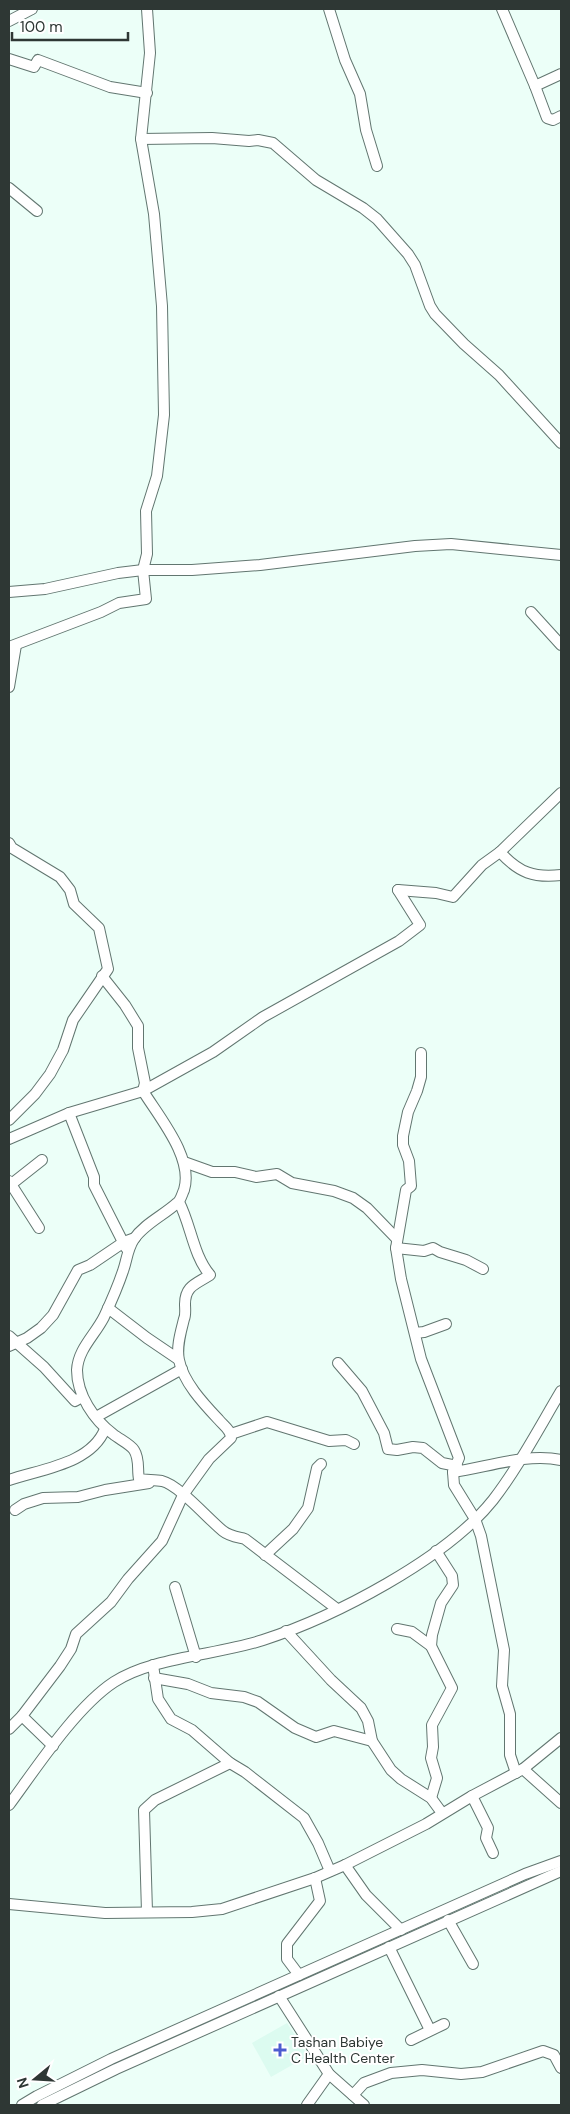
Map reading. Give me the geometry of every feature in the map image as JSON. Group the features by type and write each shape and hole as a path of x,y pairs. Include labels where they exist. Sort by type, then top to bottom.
{"street":[{"path":"9,21 32,9"},
{"path":"9,687 12,646 101,612 119,602 146,599 143,570 147,554 146,511 156,476 163,423 164,365 162,306 154,214 141,138 150,53 147,9"},
{"path":"329,9 345,60 360,94 366,130 378,166"},
{"path":"502,9 547,118 553,120 561,116"},
{"path":"9,59 34,67 38,60 110,87 147,93"},
{"path":"535,86 561,74"},
{"path":"141,138 212,138 258,140 273,143 316,180 363,208 377,219 415,265 430,306 436,314 464,344 499,374 561,442"},
{"path":"9,188 37,211"},
{"path":"9,592 45,589 118,573 143,570 192,570 251,566 415,546 451,544 561,555"},
{"path":"531,612 561,645"},
{"path":"9,1139 69,1113 143,1091 213,1052 263,1018 399,941 420,925 398,890 436,892 453,897 482,866 500,852 561,793"},
{"path":"9,843 12,848 32,862 60,878 70,890 74,904 99,928 108,968 73,1020 62,1050 50,1074 36,1094 9,1120 23,1133"},
{"path":"500,852 510,864 530,875 561,874"},
{"path":"82,1397 75,1401 44,1367 12,1341 41,1328 53,1315 78,1270 126,1246 179,1202 185,1185 184,1162 176,1144 143,1091 145,1083 138,1048 138,1026 125,1005 102,976"},
{"path":"421,1052 421,1076 408,1112 403,1136 403,1145 409,1161 411,1186 406,1190 396,1244 421,1359 459,1458 455,1469 454,1485 475,1519 487,1555 504,1650 502,1686 510,1714 510,1755 519,1771 561,1803"},
{"path":"69,1113 94,1177 92,1182 126,1246 123,1271 108,1308 101,1322 84,1346 80,1357 77,1369 82,1397 106,1429 133,1449 138,1459 139,1480 155,1482"},
{"path":"39,1228 10,1184 42,1160"},
{"path":"184,1162 212,1172 235,1172 256,1178 277,1174 292,1183 334,1191 353,1198 367,1208 396,1244 424,1251 433,1248 466,1260 483,1269"},
{"path":"179,1202 195,1242 197,1254 203,1267 210,1275 187,1290 185,1294 185,1318 181,1325 178,1359 182,1369 206,1406 231,1434"},
{"path":"108,1308 178,1359"},
{"path":"415,1333 424,1332 446,1324"},
{"path":"338,1363 362,1392 384,1433 388,1449 423,1448 455,1469 520,1460 551,1458 561,1460"},
{"path":"96,1417 182,1369"},
{"path":"9,1805 82,1710 113,1682 129,1673 153,1665 263,1640 286,1631 379,1588 436,1551 475,1519 492,1501 520,1460 561,1391"},
{"path":"231,1434 267,1422 329,1441 346,1440 354,1444"},
{"path":"9,1480 55,1466 88,1452 102,1437 106,1429"},
{"path":"9,1729 22,1716 60,1666 71,1649 76,1634 111,1602 128,1579 162,1541 183,1495 209,1459 231,1438 231,1434"},
{"path":"265,1555 293,1529 308,1508 317,1468 321,1464"},
{"path":"15,1510 24,1504 43,1498 82,1497 105,1490 130,1488 163,1481 183,1495 223,1531 231,1536 244,1539 337,1609"},
{"path":"431,1646 440,1603 453,1585 452,1576 436,1551"},
{"path":"175,1587 196,1656"},
{"path":"397,1629 412,1632 431,1646 452,1688 432,1725 432,1758 437,1778 431,1798"},
{"path":"286,1631 315,1664 362,1708 368,1720 372,1740 391,1770 400,1780 431,1798 442,1813"},
{"path":"153,1665 158,1700 171,1719 192,1730 230,1763 245,1772 304,1818 318,1843 330,1871"},
{"path":"154,1678 188,1684 211,1693 244,1697 258,1702 295,1728 316,1737 334,1731 372,1740"},
{"path":"22,1716 53,1746"},
{"path":"9,1904 105,1913 192,1912 222,1909 315,1878 345,1865 426,1824 442,1813 519,1771 561,1738"},
{"path":"147,1912 144,1810 154,1800 230,1763"},
{"path":"472,1796 488,1828 486,1838 493,1853"},
{"path":"22,2105 111,2059 525,1874 561,1861"},
{"path":"345,1865 366,1895 401,1930"},
{"path":"42,2105 116,2069 561,1871"},
{"path":"299,1975 287,1959 287,1944 320,1901 315,1878"},
{"path":"448,1920 473,1964"},
{"path":"388,1947 430,2030"},
{"path":"279,1996 329,2074 364,2105"},
{"path":"411,2040 444,2024"},
{"path":"352,2095 364,2083 390,2073 422,2070 461,2074 482,2072 543,2051 554,2055 561,2068"},
{"path":"307,2105 329,2074"}],"shaded area":[{"name":"Tashan Babiye C Health Center","path":"287,2023 308,2056 271,2077 252,2043"}],"place":[{"name":"Tashan Babiye C Health Center","path":"280,2050"}]}
